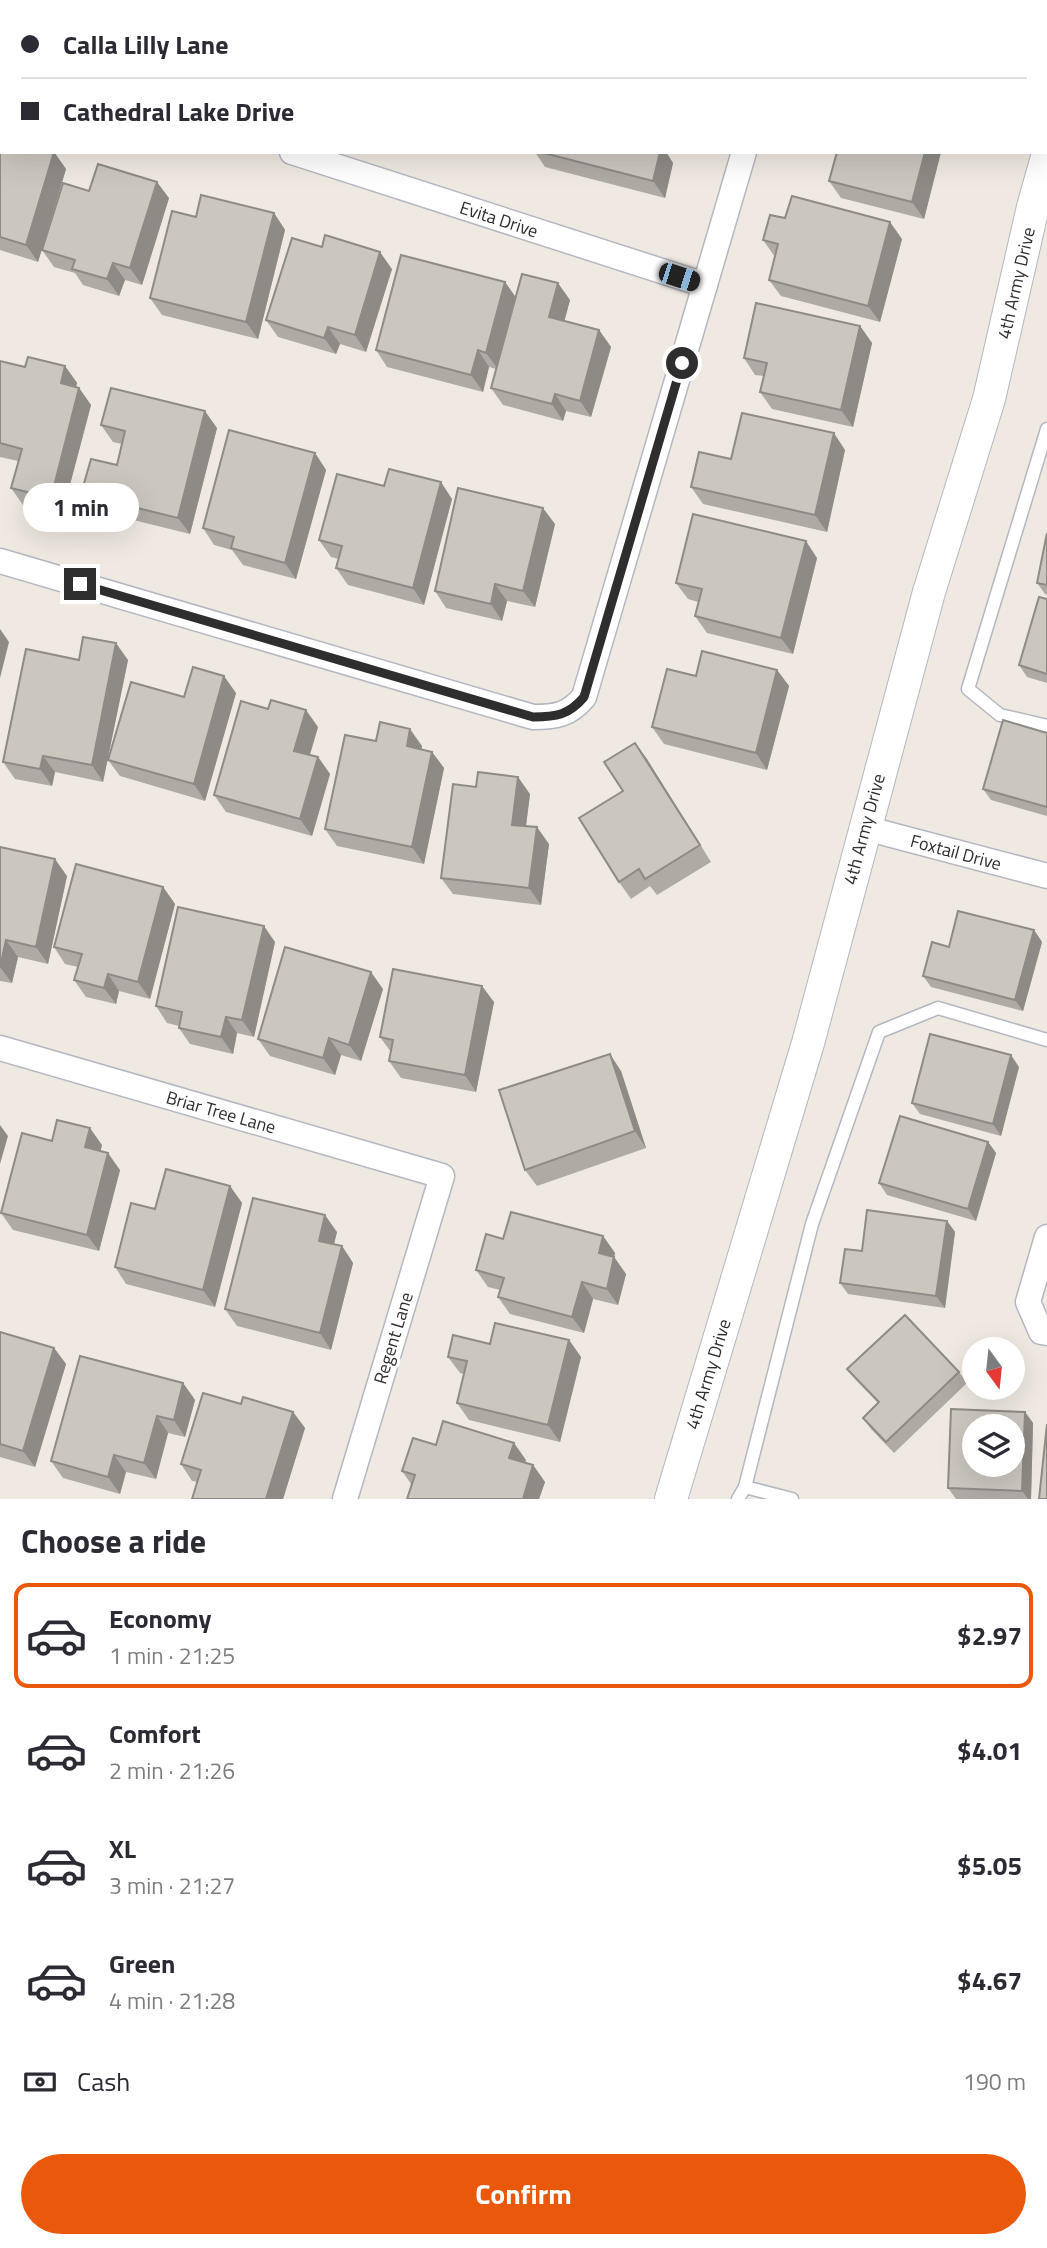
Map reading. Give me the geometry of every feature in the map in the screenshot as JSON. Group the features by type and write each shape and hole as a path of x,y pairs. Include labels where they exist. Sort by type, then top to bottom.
{"street":[{"name":"Evita Drive","path":"298,154 705,285"},
{"path":"0,561 533,717 564,715 584,697 743,154"},
{"name":"4th Army Drive","path":"671,1499 808,1043 929,592 989,399 1047,157"},
{"name":"Foxtail Drive","path":"865,828 1047,876"},
{"name":"Briar Tree Lane","path":"0,1048 442,1176"},
{"name":"Regent Lane","path":"345,1499 442,1176"},
{"path":"1044,1333 1028,1303 1047,1237"}],"lane":[{"path":"1047,429 968,689 1000,715 1047,726"},
{"path":"792,1499 742,1493 812,1224 879,1032 938,1008 1047,1040"}],"building":[{"path":"0,154 53,154 26,245 0,237"},
{"path":"548,154 660,154 653,181"},
{"path":"836,154 924,154 912,202 829,181"},
{"path":"98,164 157,182 130,268 113,263 107,279 72,269 75,260 42,250 63,183 89,191"},
{"path":"201,195 274,213 246,322 150,298 172,211 196,217"},
{"path":"792,196 890,222 868,306 769,280 778,244 763,240 770,215 785,218"},
{"path":"325,235 380,252 355,335 328,327 324,338 266,320 292,238 322,247"},
{"path":"401,255 505,282 486,353 478,350 471,375 376,350"},
{"path":"522,274 558,283 549,317 599,330 580,401 555,394 552,404 491,388"},
{"path":"756,303 860,326 841,410 760,392 767,363 744,358"},
{"path":"28,357 65,366 61,383 79,388 51,498 11,488 22,449 0,443 0,361 25,367"},
{"path":"111,388 205,411 178,518 81,494 91,459 117,465 125,431 101,425"},
{"path":"742,413 834,433 815,515 691,487 699,452 731,459"},
{"path":"229,430 315,453 285,563 231,548 234,537 203,528"},
{"path":"389,469 441,482 413,588 336,568 342,546 319,540 337,474 384,486"},
{"path":"458,488 543,508 523,591 495,584 491,604 435,591"},
{"path":"693,514 806,541 781,638 695,616 702,589 676,583"},
{"path":"1047,533 1047,585 1037,583"},
{"path":"1039,597 1047,599 1047,674 1019,665"},
{"path":"83,637 116,643 92,765 43,756 40,769 3,762 26,649 79,660"},
{"path":"702,651 777,670 756,753 652,727 667,669 696,676"},
{"path":"193,667 224,676 194,784 108,760 131,682 184,697"},
{"path":"271,700 306,710 294,751 318,757 300,819 214,795 241,701 268,709"},
{"path":"1003,720 1047,733 1047,807 983,789"},
{"path":"380,722 410,729 407,746 432,752 412,847 325,829 345,735 376,741"},
{"path":"635,743 700,845 645,879 639,869 619,882 579,818 623,791 604,762"},
{"path":"478,772 518,777 512,825 537,827 529,888 441,878 453,784 476,787"},
{"path":"0,847 55,859 36,947 6,940 0,967"},
{"path":"76,864 163,887 138,982 108,974 104,988 74,980 82,954 54,947"},
{"path":"178,907 264,926 242,1020 226,1017 221,1037 179,1028 182,1012 156,1006"},
{"path":"958,911 1034,930 1015,1000 923,976 932,942 949,947"},
{"path":"285,947 371,972 349,1045 329,1038 323,1058 258,1039"},
{"path":"393,969 482,986 465,1075 389,1061 393,1040 380,1037"},
{"path":"930,1034 1011,1055 993,1124 912,1103"},
{"path":"610,1054 635,1131 525,1170 499,1090"},
{"path":"900,1116 988,1142 968,1209 879,1183"},
{"path":"57,1120 90,1128 85,1147 108,1153 87,1235 1,1213 22,1133 52,1141"},
{"path":"166,1169 230,1186 203,1290 115,1267 131,1203 155,1209"},
{"path":"253,1198 325,1215 319,1241 342,1246 320,1333 225,1309"},
{"path":"867,1210 947,1221 936,1296 840,1283 845,1249 862,1251"},
{"path":"511,1212 603,1236 599,1253 614,1257 607,1289 582,1282 572,1317 498,1297 504,1278 476,1270 486,1234 503,1239"},
{"path":"905,1315 959,1372 886,1442 863,1418 879,1402 847,1369"},
{"path":"495,1323 569,1340 548,1425 457,1403 467,1361 448,1357 453,1335 490,1344"},
{"path":"0,1332 54,1348 23,1451 0,1444"},
{"path":"80,1356 183,1383 174,1420 157,1416 144,1463 114,1455 108,1477 51,1461"},
{"path":"203,1393 241,1404 243,1397 293,1412 266,1499 192,1499 201,1470 181,1464"},
{"path":"951,1409 1025,1412 962,1414 962,1477 1023,1477 1022,1491 948,1488"},
{"path":"443,1421 514,1443 509,1458 533,1465 523,1499 407,1499 415,1475 402,1471 413,1438 436,1445"},
{"path":"1047,1424 1047,1499 1039,1499"}],"route":[{"path":"80,584 533,717 564,715 584,697 682,363"}]}
